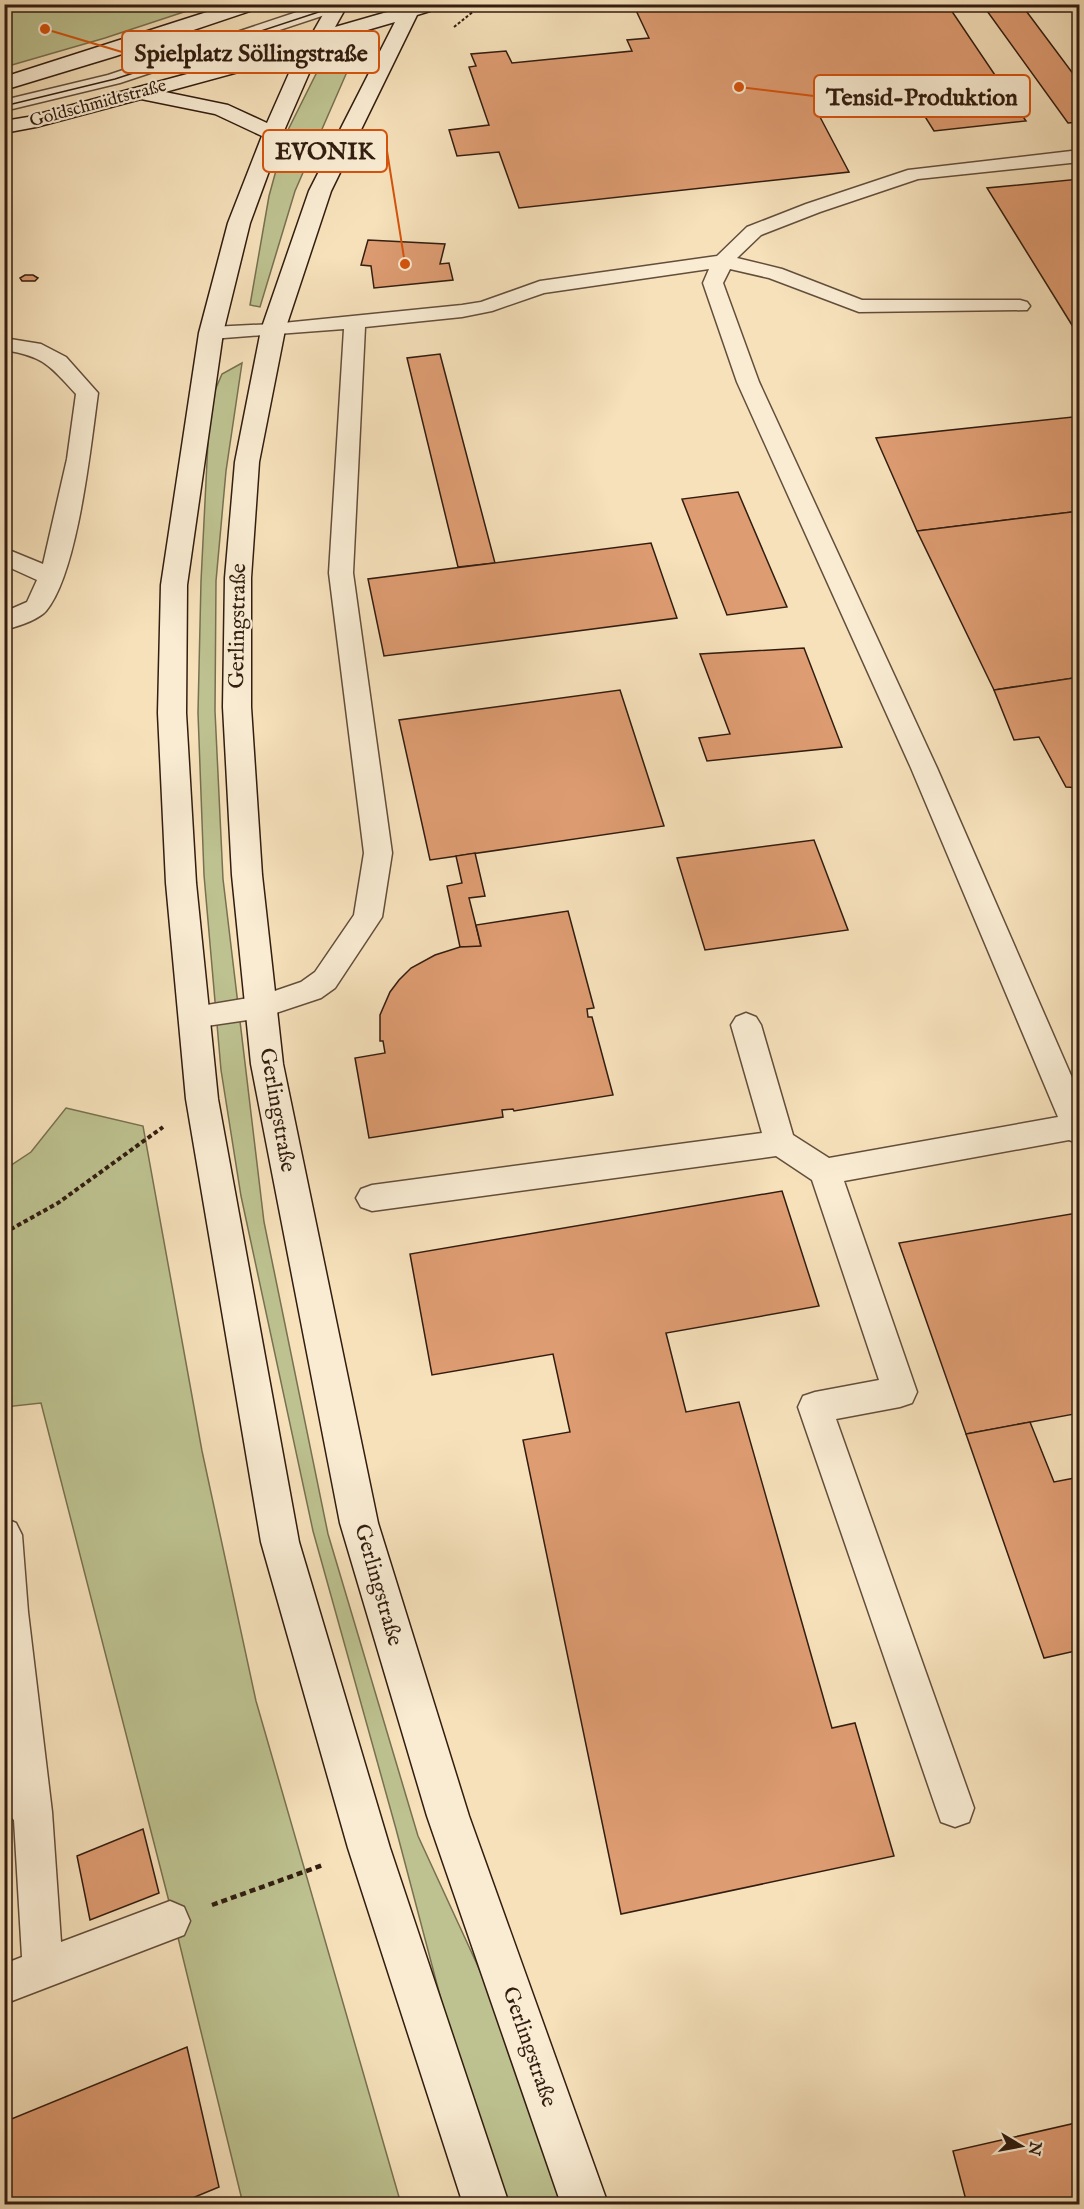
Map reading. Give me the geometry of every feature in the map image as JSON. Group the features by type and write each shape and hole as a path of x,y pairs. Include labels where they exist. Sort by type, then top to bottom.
{"main road":[{"name":"Goldschmidtstraße","path":"4,84 252,4"},
{"name":"Goldschmidtstraße","path":"4,127 29,123 142,94 257,61 410,8 432,4"},
{"path":"339,5 300,71 273,133 239,223 212,333 174,585 172,713 181,883 202,1100 280,1542 369,1848 486,2205"},
{"name":"Gerlingstraße","path":"410,8 391,51 320,191 273,330 247,462 238,578 237,707 247,875 267,1064 359,1523 448,1816 585,2205"},
{"path":"142,94 221,109 273,133"}],"lane":[{"path":"4,106 114,79 339,5"},
{"path":"825,1172 1078,1129 924,768 748,382 713,283 723,261 754,231 813,208 915,174 1080,156"},
{"path":"212,333 273,330 485,307 540,288 723,261 776,273 859,306 1020,306"},
{"path":"193,1017 261,1007 311,990 325,980 368,917 378,853 341,573 355,322"},
{"path":"4,344 34,348 58,362 87,393 78,459 51,575 36,607 4,622"},
{"path":"4,535 12,535 51,575"},
{"path":"4,555 51,575"},
{"path":"4,576 51,575"},
{"path":"746,1025 780,1143"},
{"path":"372,1198 780,1143 825,1172 900,1392 815,1407 955,1808"},
{"path":"4,1534 10,1612 33,1812 43,1969"},
{"path":"4,1785 33,1812"},
{"path":"4,1984 170,1921"}],"path":[{"path":"4,1233 58,1203 202,1100"},
{"path":"170,1921 369,1848"}],"green space":[{"path":"4,5 205,5 105,38 5,67"},
{"path":"350,65 295,191 260,307 250,305 269,196 286,134 317,72"},
{"path":"242,363 226,471 216,581 215,711 223,879 264,1222 328,1534 418,1836 570,2166 584,2204 495,2204 396,1829 313,1531 241,1196 221,1070 204,875 198,713 201,581 210,402 222,374"},
{"path":"66,1108 143,1126 202,1451 256,1701 401,2204 243,2204 174,1921 41,1403 5,1407 4,1170 31,1152"}],"building":[{"path":"633,4 947,4 1026,121 934,131 919,107 820,117 849,172 519,208 499,152 457,156 449,130 489,125 469,67 476,66 471,54 506,51 512,63 632,51 627,40 649,38"},
{"path":"982,4 1021,4 1080,83 1080,122 1068,123"},
{"path":"4,166 10,166 4,194"},
{"path":"1080,179 1080,338 987,188"},
{"path":"368,240 445,244 440,264 449,263 453,280 374,288 371,266 361,265"},
{"path":"25,275 38,278 35,281 22,281 20,278"},
{"path":"440,354 495,563 458,567 407,358"},
{"path":"1073,417 1080,426 1080,511 917,531 876,438"},
{"path":"738,492 787,607 727,615 682,499"},
{"path":"1080,511 1080,677 994,690 917,531"},
{"path":"651,543 677,618 384,656 368,579"},
{"path":"804,648 842,747 707,761 699,738 730,734 700,654"},
{"path":"1080,677 1080,788 1066,787 1039,737 1014,740 994,690"},
{"path":"620,690 664,826 430,860 399,720"},
{"path":"814,840 848,930 705,950 677,858"},
{"path":"475,853 485,896 469,898 481,946 467,949 460,947 447,886 462,883 456,856"},
{"path":"568,911 594,1008 587,1009 588,1017 592,1017 613,1095 514,1111 513,1109 502,1110 503,1117 369,1138 355,1058 385,1053 383,1041 380,1041 380,1015 390,992 399,980 411,968 435,955 460,947 481,946 476,925"},
{"path":"782,1191 819,1306 666,1333 686,1412 739,1402 832,1728 855,1723 894,1856 621,1914 523,1440 570,1432 553,1354 432,1375 410,1254"},
{"path":"1077,1213 1080,1218 1080,1413 966,1434 899,1243"},
{"path":"1030,1422 1054,1482 1080,1477 1080,1650 1044,1658 966,1434"},
{"path":"143,1829 159,1893 90,1920 77,1856"},
{"path":"187,2047 219,2187 178,2204 4,2204 4,2122"},
{"path":"1080,2122 1080,2204 967,2204 953,2151"}],"tram line":[{"path":"4,106 115,79 343,4"}],"place":[{"name":"Spielplatz Söllingstraße","path":"45,29"},
{"name":"Tensid-Produktion","path":"739,87"},
{"name":"EVONIK","path":"405,264"}]}
